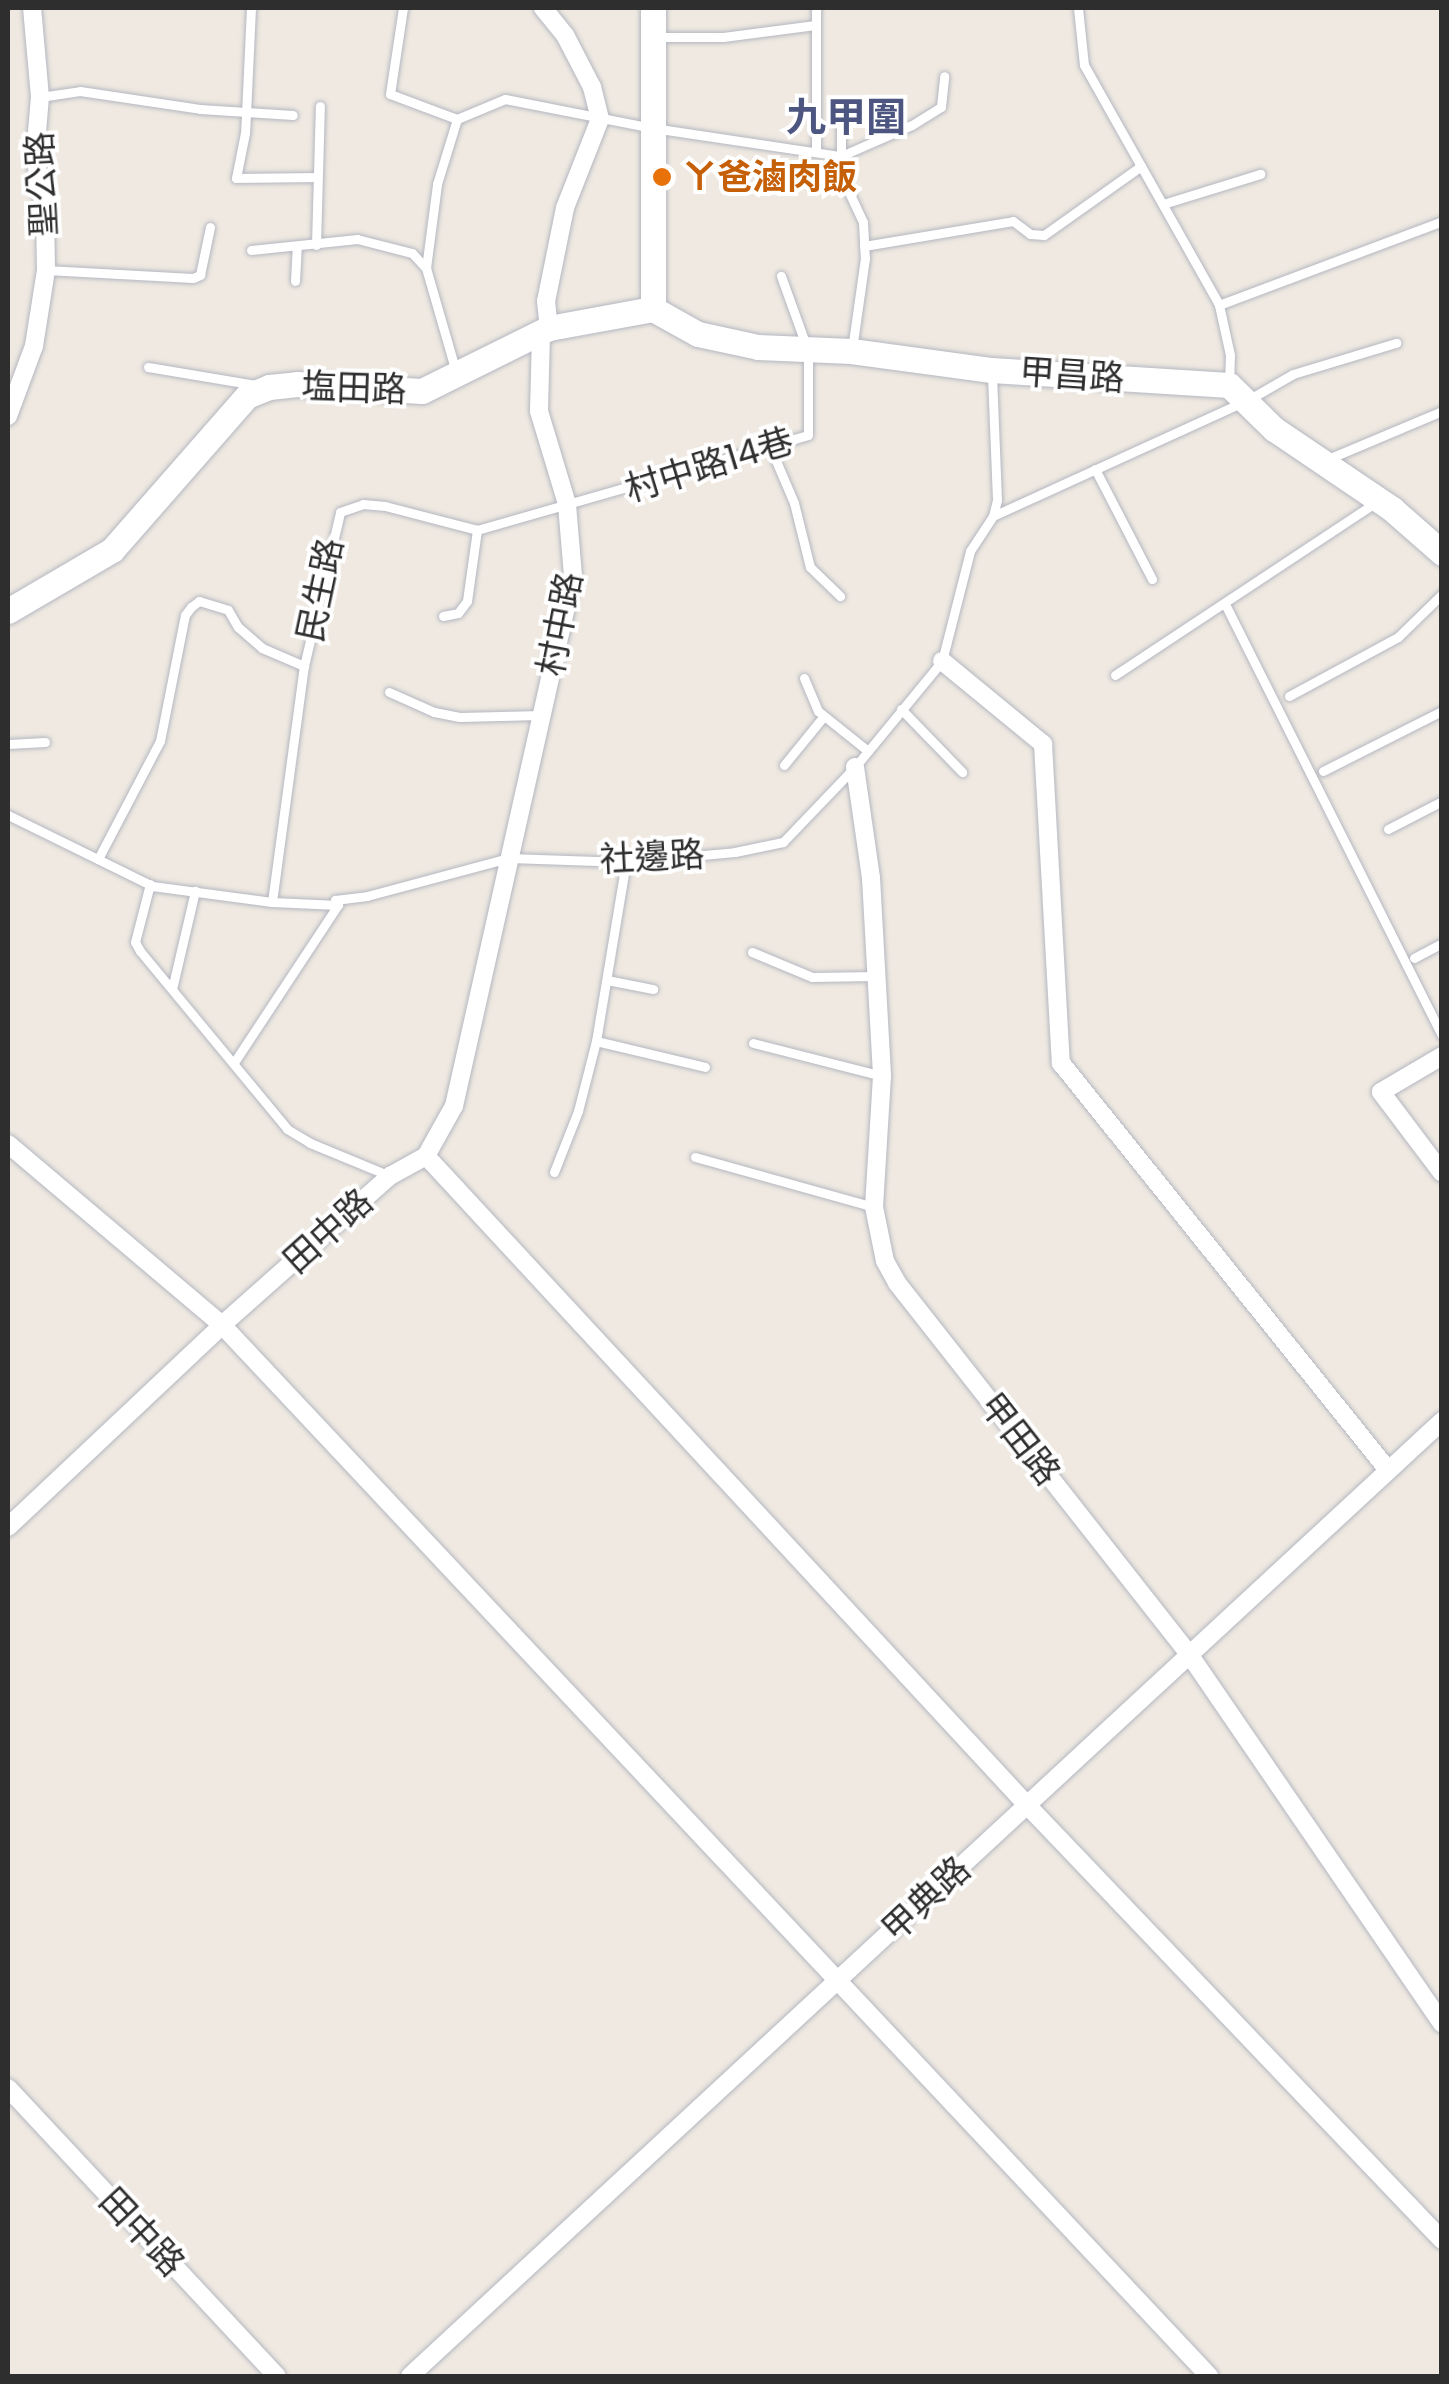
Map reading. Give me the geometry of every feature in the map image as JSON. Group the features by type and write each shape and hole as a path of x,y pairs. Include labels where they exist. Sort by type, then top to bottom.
{"street":[{"name":"聖公路","path":"8,416 34,346 46,270 45,215 35,155 40,97 32,8"},
{"path":"543,8 565,35 592,87 600,118"},
{"path":"653,8 653,309"},
{"name":"村中路","path":"509,858 573,576 574,544 567,506 539,411 546,301 566,208 600,118"},
{"name":"塩田路","path":"8,611 112,550 234,408 269,387 297,384 422,391 545,330 653,309"},
{"name":"甲昌路","path":"653,309 720,340 1238,392"},
{"path":"1238,392 1274,429 1380,500 1442,553"},
{"path":"942,661 1043,744 1061,1063 1388,1470"},
{"name":"甲田路","path":"854,767 871,878 882,1076 874,1207 877,1238 897,1283 1190,1654 1442,2024"},
{"path":"509,858 454,1106 426,1156 1027,1805 1442,2240"},
{"path":"1442,1056 1380,1092 1442,1173"},
{"path":"8,1144 222,1326 1209,2376"},
{"name":"田中路","path":"8,1527 222,1326 390,1176 426,1156"},
{"name":"甲典路","path":"410,2376 1442,1421"},
{"name":"田中路","path":"8,2088 277,2376"}],"lane":[{"path":"251,8 246,113 236,178 316,177"},
{"path":"403,8 390,94 456,119"},
{"path":"816,8 816,152"},
{"path":"1078,8 1084,65 1219,305 1238,392"},
{"path":"652,37 724,37 814,25"},
{"path":"456,374 426,268 436,184 456,119 498,98 654,128 841,156 912,125 940,106 944,76"},
{"path":"40,97 80,91 293,116"},
{"path":"316,244 320,106"},
{"path":"841,113 841,156 848,190 863,222 862,295 851,351"},
{"path":"864,246 1013,220 1038,237 1141,166"},
{"path":"1162,204 1260,174"},
{"path":"1219,305 1442,221"},
{"path":"46,270 194,278 200,275 210,227"},
{"path":"251,250 357,239 412,252 426,268"},
{"path":"295,281 297,246"},
{"name":"村中路14巷","path":"567,506 808,436 808,351 781,276"},
{"path":"992,516 1095,470 1238,392 1396,343"},
{"path":"148,368 269,387"},
{"name":"社邊路","path":"338,905 335,900 367,896 509,858 626,862 734,852 783,842 854,767 942,661 970,551 992,516 996,500 992,370"},
{"path":"1321,462 1442,411"},
{"path":"771,449 794,503 810,567 840,596"},
{"path":"1095,470 1152,579"},
{"path":"1114,675 1380,500"},
{"name":"民生路","path":"272,902 304,666 340,512 363,504 386,506 477,530 567,506"},
{"path":"442,616 458,613 467,601 477,530"},
{"path":"1288,696 1398,637 1442,594"},
{"path":"98,859 160,742 185,615 192,607 199,601 228,610 238,627 262,648 304,666"},
{"path":"1226,604 1442,1036"},
{"path":"804,678 810,701 868,750"},
{"path":"389,692 434,712 460,716 542,715"},
{"path":"901,709 962,772"},
{"path":"1323,771 1442,711"},
{"path":"784,765 824,716"},
{"path":"8,744 44,742"},
{"path":"1388,829 1442,801"},
{"name":"社邊路","path":"8,815 150,884 272,902 338,905"},
{"path":"554,1172 578,1110 596,1041 626,862"},
{"path":"150,884 135,942 172,989 288,1129 310,1143 390,1176"},
{"path":"172,989 195,892"},
{"path":"235,1061 338,905"},
{"path":"1414,958 1442,944"},
{"path":"752,952 812,977 876,976"},
{"path":"607,980 653,989"},
{"path":"596,1041 705,1067"},
{"path":"754,1043 882,1076"},
{"path":"695,1157 874,1207"}],"place":[{"name":"ㄚ爸滷肉飯","path":"662,177"}],"district":[{"name":"九甲圍","path":"846,117"}]}
